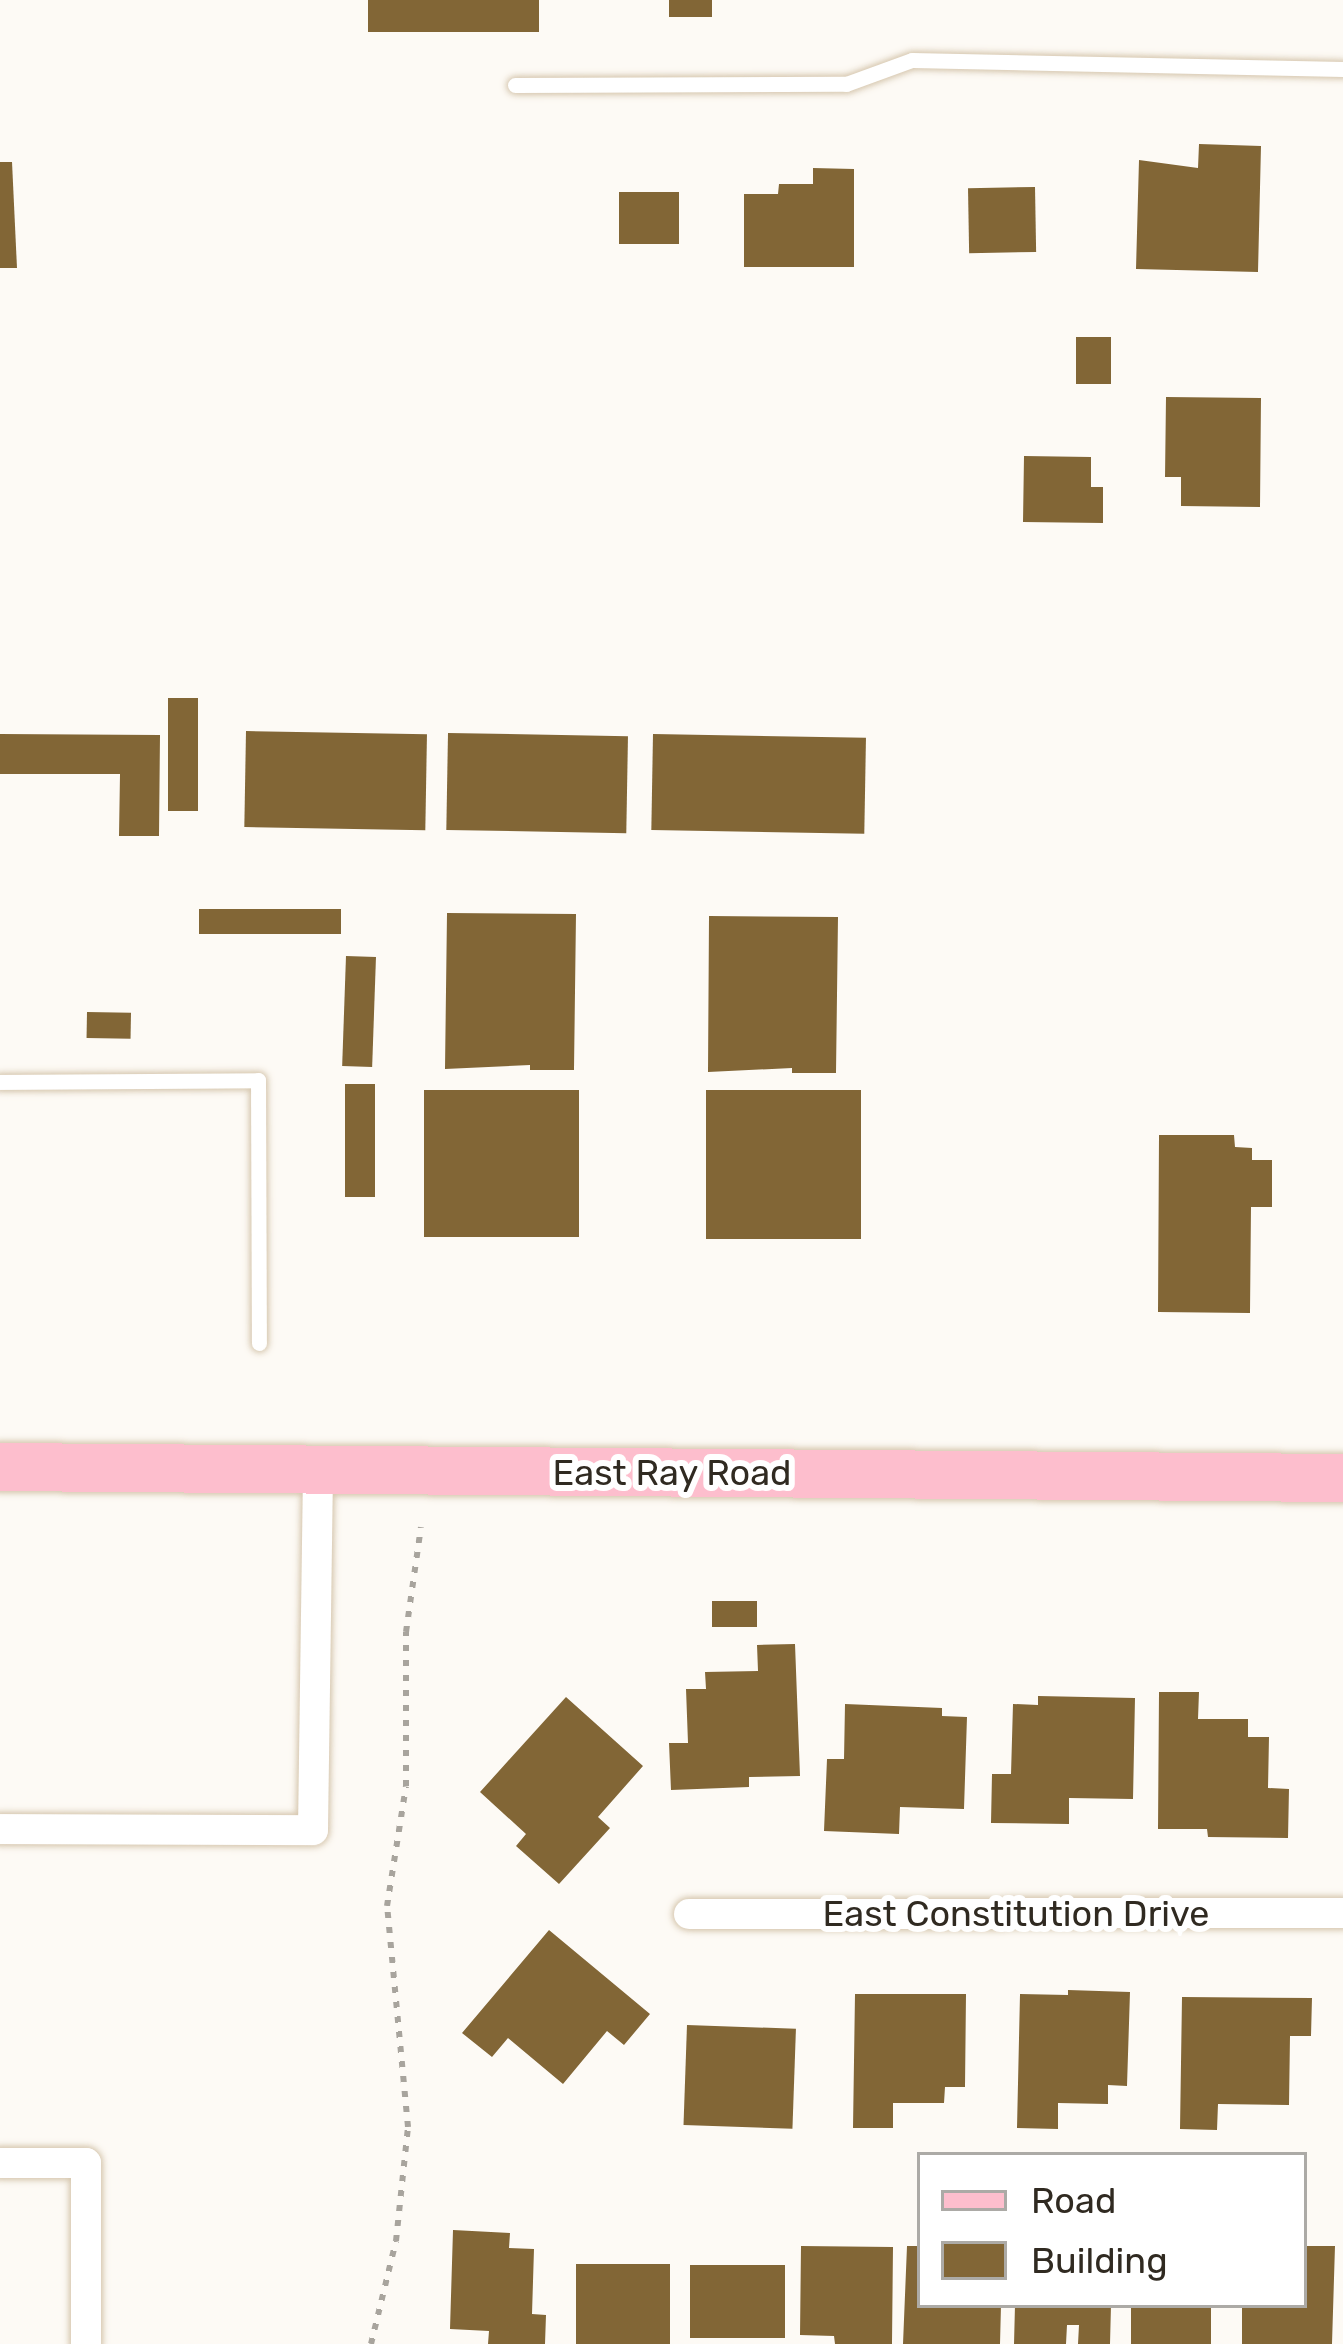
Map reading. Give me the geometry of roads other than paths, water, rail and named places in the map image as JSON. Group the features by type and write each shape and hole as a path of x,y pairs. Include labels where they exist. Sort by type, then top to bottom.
{"main road":[{"name":"East Ray Road","path":"0,1467 1343,1478"}],"street":[{"path":"0,1829 313,1830 318,1470"},
{"name":"East Constitution Drive","path":"689,1914 1343,1913"},
{"path":"0,2163 86,2163 86,2344"}],"lane":[{"path":"515,86 846,85 912,60 1343,69"},
{"path":"0,1082 258,1080 259,1342"}]}
